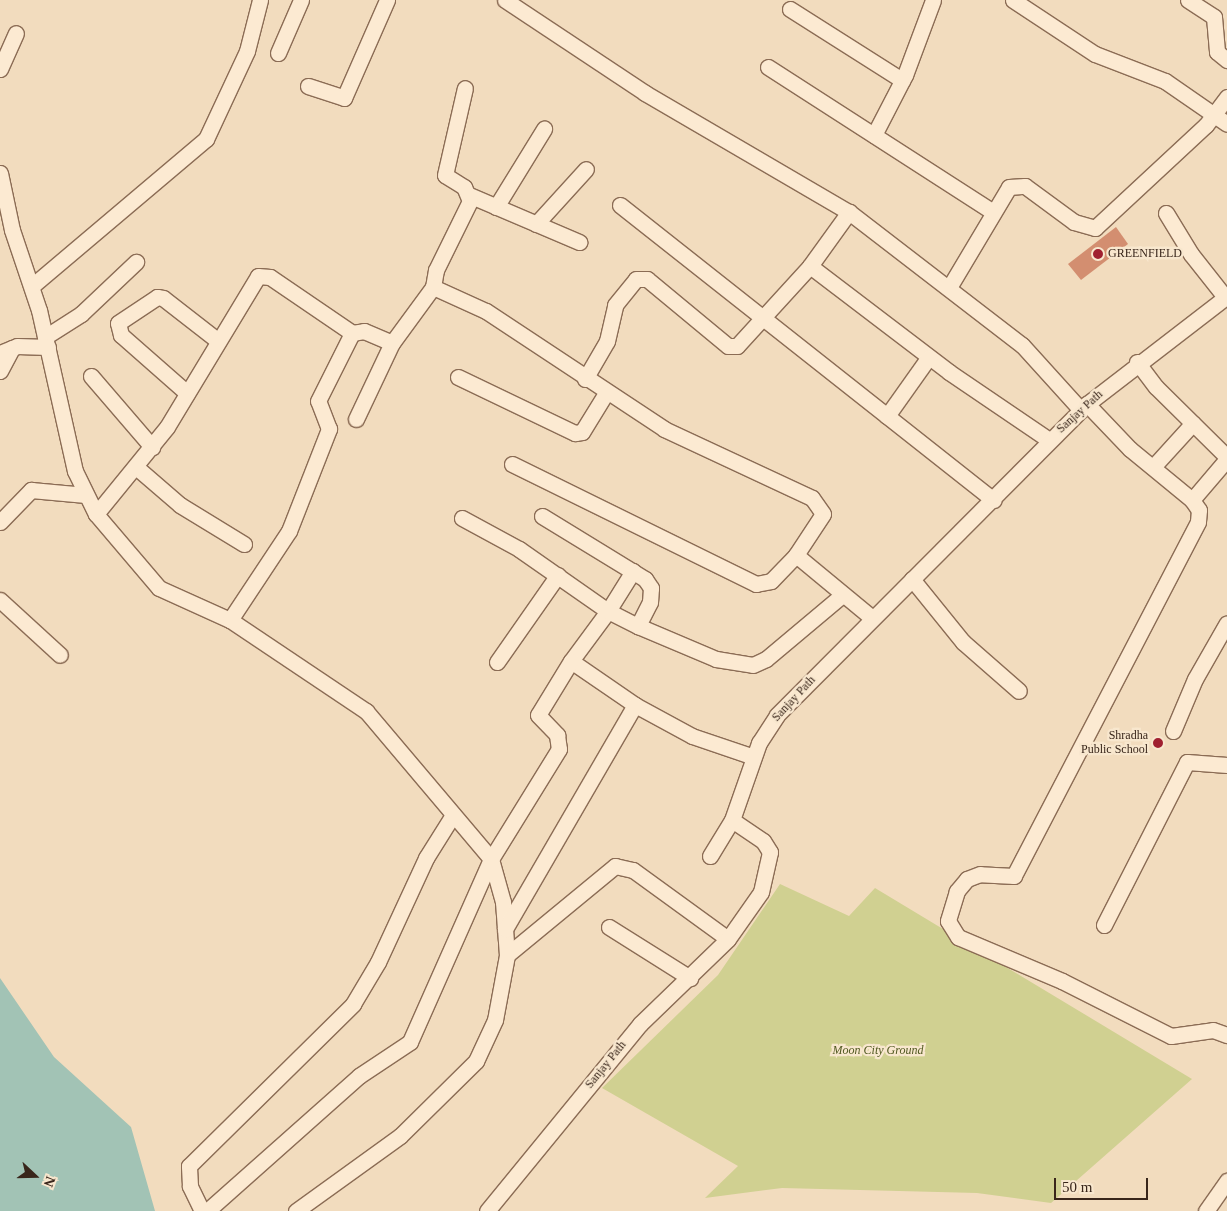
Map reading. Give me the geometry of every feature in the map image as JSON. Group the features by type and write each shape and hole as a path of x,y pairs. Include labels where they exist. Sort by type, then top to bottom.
{"street":[{"path":"32,286 206,139 247,51 260,0"},
{"path":"278,53 301,0"},
{"path":"308,86 344,98 387,0"},
{"path":"505,0 645,93 848,212 950,286 1022,345 1084,407 1192,500 1198,510 1198,522 1014,876 980,874 967,879 957,891 948,921 958,937 1062,981 1171,1036 1213,1030 1227,1035"},
{"path":"874,135 902,80 934,0"},
{"path":"1013,0 1095,54 1165,81 1227,124"},
{"path":"1188,0 1214,17 1217,52 1227,60"},
{"path":"790,9 902,80"},
{"path":"0,69 16,33"},
{"path":"768,67 993,212"},
{"path":"465,88 444,175 469,195 579,242"},
{"path":"950,286 993,212 1015,184 1025,186 1074,222 1095,228 1107,222 1214,115 1227,97"},
{"path":"496,207 544,129"},
{"path":"536,224 586,169"},
{"path":"0,173 12,230 32,286 75,471 96,514 159,588 230,620 366,711 491,860 506,929 507,955 495,1020 476,1061 400,1136 296,1211"},
{"path":"356,418 392,343 433,287 469,195"},
{"path":"620,205 993,500"},
{"path":"585,379 607,341 615,305 641,277 728,346 737,346 765,318 810,266 848,212"},
{"path":"1166,212 1191,254 1226,297"},
{"path":"0,371 6,351 46,342 82,314 136,262"},
{"path":"810,266 929,357 1049,440"},
{"path":"96,514 152,447 187,393 250,283 263,274 352,333 364,331 392,343"},
{"path":"433,287 486,311 606,393 664,429 821,505 820,524 796,555 771,581 756,584 512,464"},
{"path":"187,393 121,335 118,323 157,297 163,298 217,340"},
{"name":"Sanjay Path","path":"488,1211 662,998 690,978 728,939 761,892 770,866 763,840 732,820 754,757 777,715 871,617 993,500 1049,440 1084,407 1137,362 1226,297"},
{"path":"230,620 289,531 329,429 318,401 352,333"},
{"path":"888,416 929,357"},
{"path":"1137,362 1227,458 1192,500"},
{"path":"90,376 152,447"},
{"path":"458,377 575,433 582,432 606,393"},
{"path":"1153,467 1193,423"},
{"path":"136,467 180,505 244,544"},
{"path":"0,522 31,490 86,495"},
{"path":"542,516 633,571 651,588 638,626"},
{"path":"462,518 558,576 608,611 638,626 716,659 752,665 841,596"},
{"path":"796,555 841,596 871,617"},
{"path":"207,1211 359,1076 410,1042 491,860 559,749 557,735 538,715 571,661 608,611 633,571"},
{"path":"497,662 558,576"},
{"path":"912,579 963,642 1019,691"},
{"path":"0,600 60,655"},
{"path":"1173,731 1195,679 1227,623"},
{"path":"571,661 634,705 692,736 754,757"},
{"path":"506,929 634,705"},
{"path":"1104,925 1187,762 1227,765"},
{"path":"202,1211 190,1186 189,1166 353,1004 378,962 417,875 453,815"},
{"path":"710,856 732,820"},
{"path":"507,955 615,866 634,870 728,939"},
{"path":"609,927 690,978"},
{"path":"1206,1211 1227,1181"}],"green space":[{"name":"Moon City Ground","path":"780,884 849,916 875,888 1192,1079 1051,1203 977,1193 782,1188 705,1198 738,1166 602,1088 718,975"}],"shaded area":[{"path":"0,978 54,1057 131,1127 155,1211 0,1211"}],"building":[{"name":"GREENFIELD","path":"1116,227 1128,244 1081,280 1068,264"}],"place":[{"name":"GREENFIELD","path":"1098,254"},
{"name":"Shradha Public School","path":"1158,743"}]}
